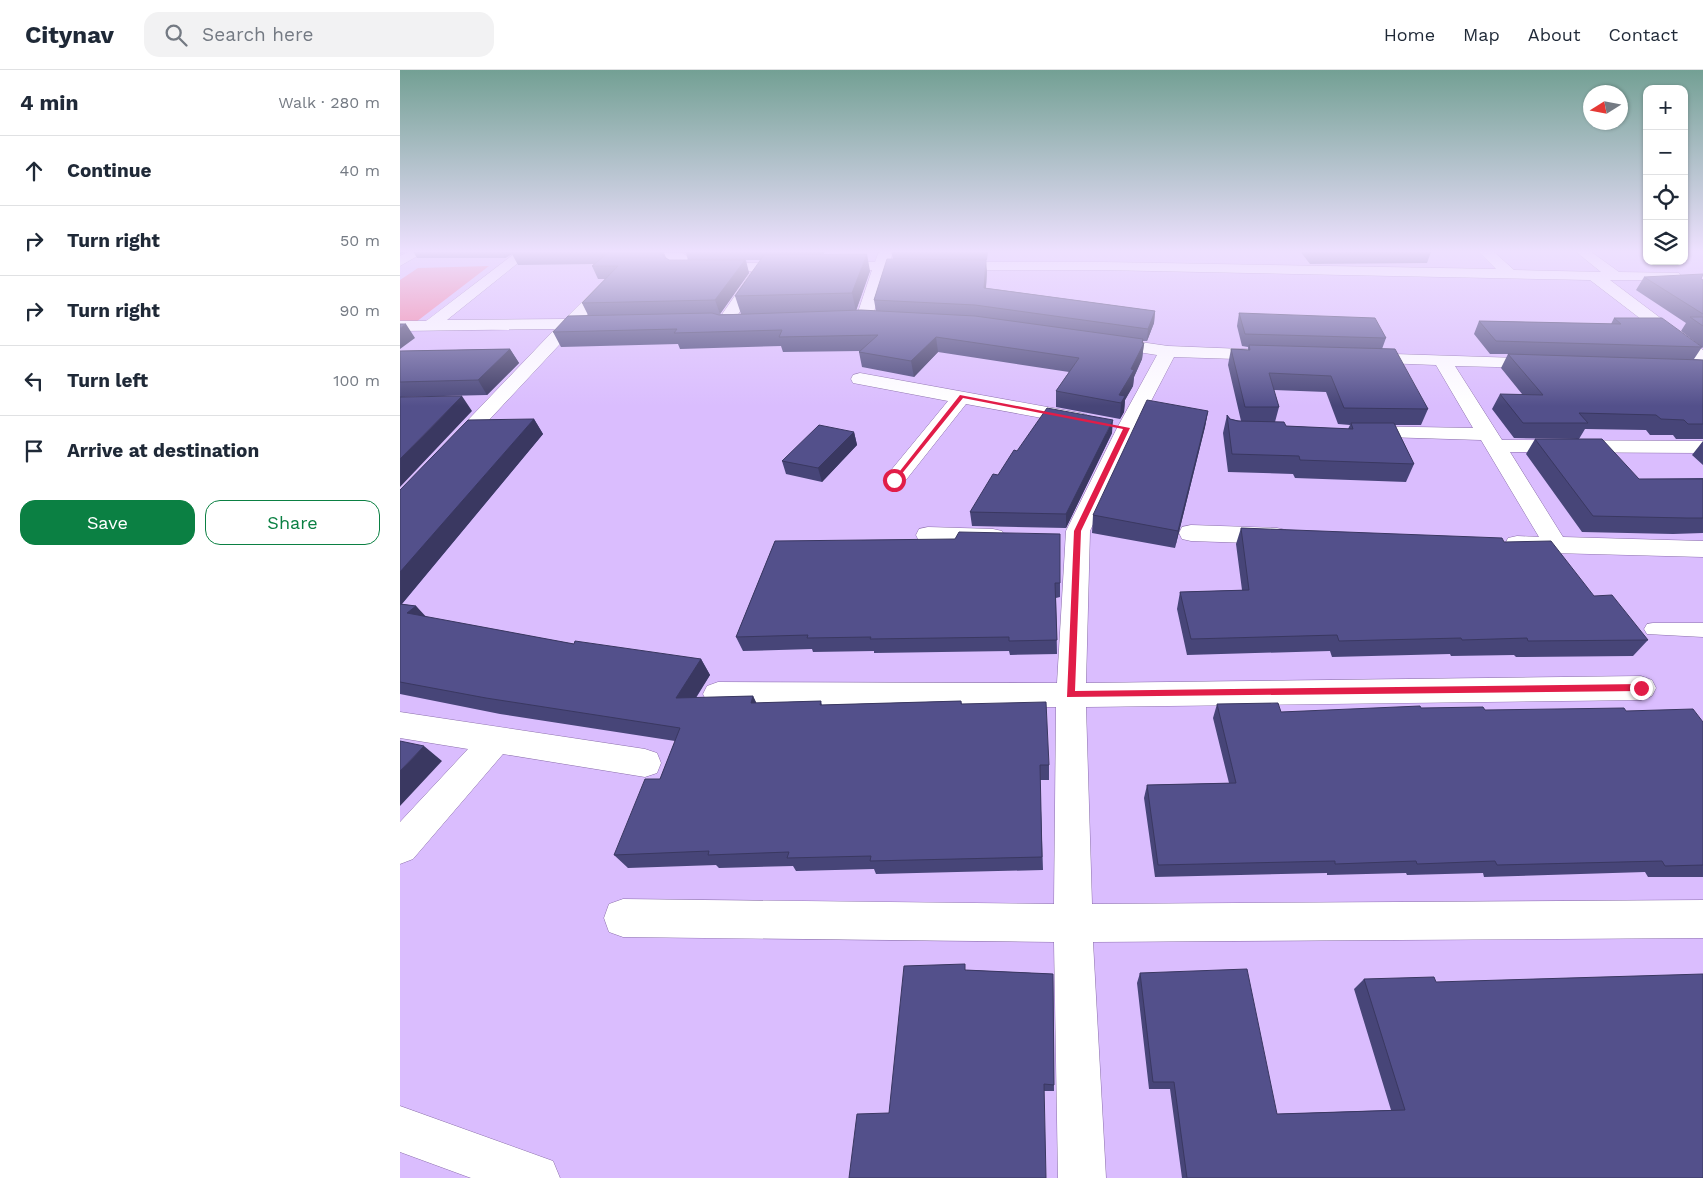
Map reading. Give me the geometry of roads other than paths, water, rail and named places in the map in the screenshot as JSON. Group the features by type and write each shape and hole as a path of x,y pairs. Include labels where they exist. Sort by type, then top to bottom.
{"street":[{"path":"430,326 460,303"},
{"path":"441,460 590,303"},
{"path":"724,322 738,303"},
{"path":"864,318 869,303"},
{"path":"1630,303 1703,358"},
{"path":"844,319 882,319"},
{"path":"705,323 744,322"},
{"path":"400,326 608,324"},
{"path":"1091,340 1168,351 1285,355"},
{"path":"1680,340 1703,340"},
{"path":"1082,1178 1073,923 1067,539 1078,531 1111,425 1168,351"},
{"path":"1344,357 1561,364"},
{"path":"1442,360 1556,545"},
{"path":"1684,368 1703,368"},
{"path":"860,379 962,396 1111,425"},
{"path":"894,480 962,396"},
{"path":"467,403 496,403"},
{"path":"1341,432 1490,440 1701,447"},
{"path":"1191,533 1300,537"},
{"path":"928,535 1018,537"},
{"path":"1498,544 1703,549"},
{"path":"718,694 1070,694 1641,688"},
{"path":"400,725 645,763"},
{"path":"400,847 496,740"},
{"path":"623,918 1073,923 1703,919"},
{"path":"400,1129 536,1178"}],"lane":[{"path":"1653,628 1703,630"}]}
